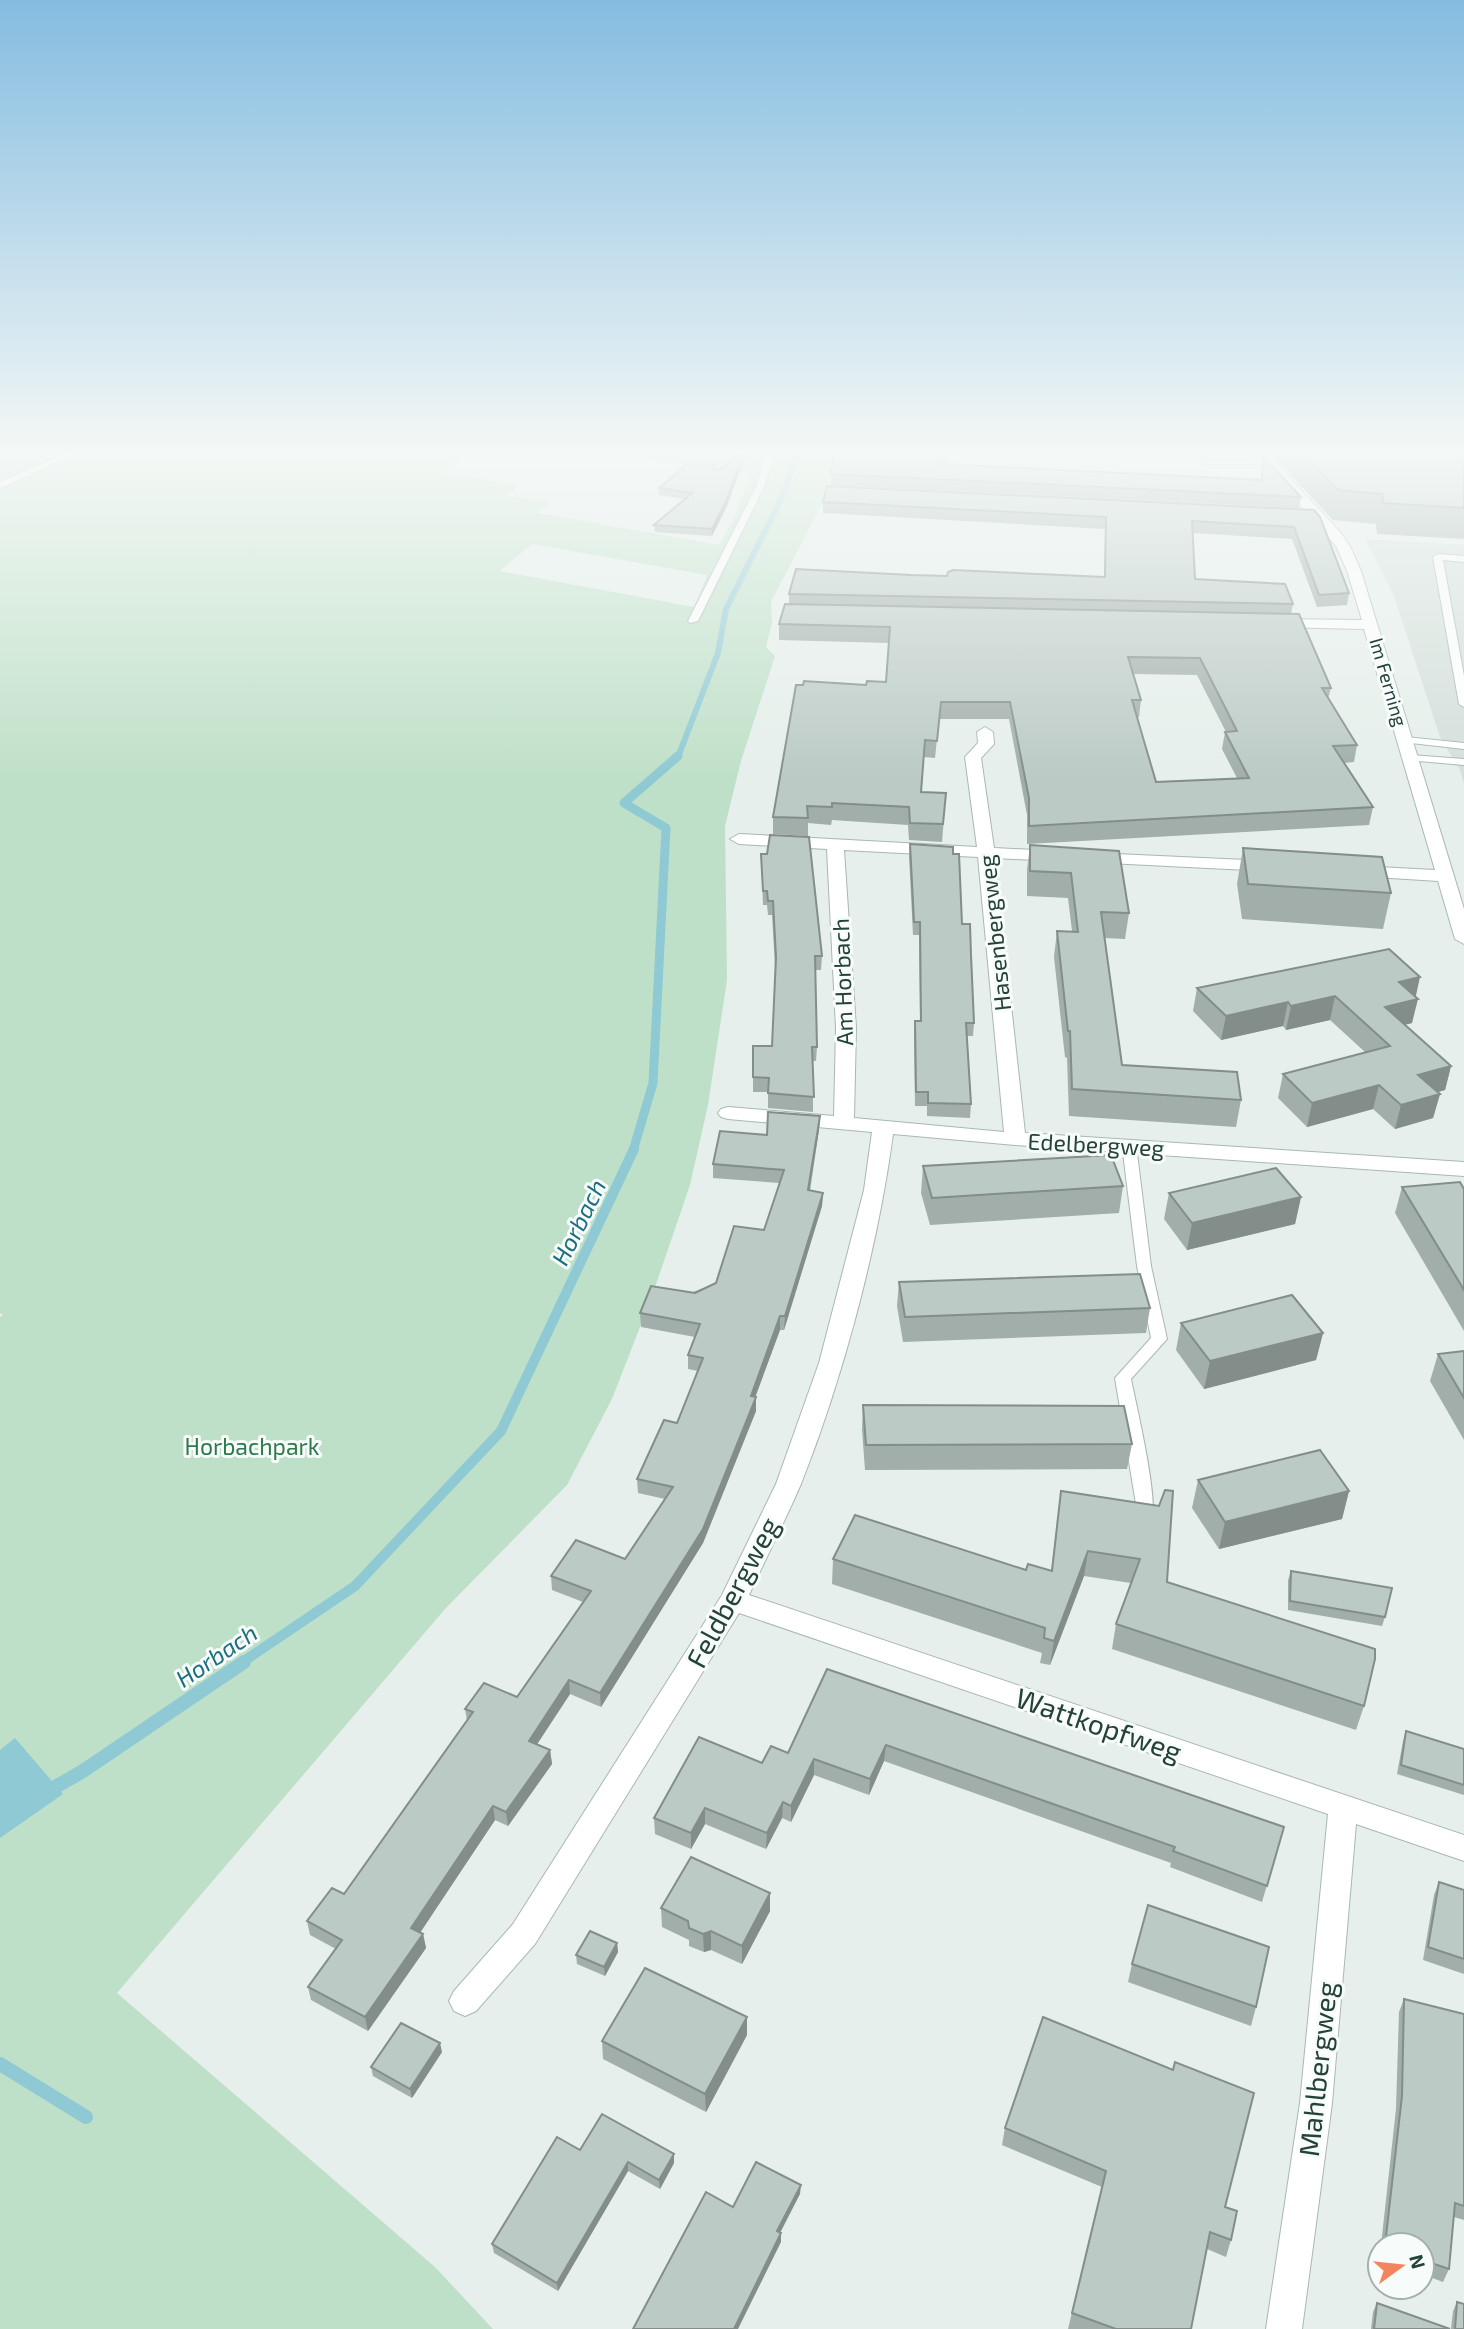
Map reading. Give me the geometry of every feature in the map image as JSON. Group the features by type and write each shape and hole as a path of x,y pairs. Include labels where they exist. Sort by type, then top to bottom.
{"street":[{"name":"Im Ferning","path":"1349,563 1372,625 1464,939"},
{"path":"1263,623 1372,625"},
{"name":"Hasenbergweg","path":"985,732 986,744 973,757 986,853 1015,1139"},
{"path":"739,839 1283,867"},
{"name":"Am Horbach","path":"835,843 846,1028 844,1122"},
{"path":"1337,870 1446,876"},
{"name":"Edelbergweg","path":"728,1113 844,1122 883,1129 1464,1169"},
{"name":"Feldbergweg","path":"465,2001 524,1934 733,1600 788,1484 831,1363 873,1201 883,1129"},
{"name":"Wattkopfweg","path":"733,1600 1464,1849"},
{"name":"Mahlbergweg","path":"1284,2329 1316,2103 1343,1808"}],"lane":[{"path":"693,621 722,563"},
{"path":"1439,563 1464,704"},
{"path":"1406,740 1464,746"},
{"path":"1411,758 1464,762"},
{"path":"1129,1145 1144,1266 1160,1339 1123,1378 1143,1489 1145,1517"}],"shaded area":[{"path":"1377,563 1464,563 1464,783 1460,770 1440,737 1394,596"}],"green space":[{"name":"Horbachpark","path":"0,563 510,563 500,571 694,607 707,575 637,563 791,563 771,602 772,623 766,647 775,656 741,761 725,826 727,980 708,1105 690,1185 652,1296 612,1399 567,1485 445,1609 117,1993 435,2267 493,2329 0,2329 0,1317 3,1315 0,1313"}],"water":[{"path":"15,1738 63,1794 0,1838 0,1750"}],"building":[{"path":"1105,563 1194,563 1195,579 1285,584 1293,604 789,594 796,569 947,576 948,572 953,570 1105,577"},
{"path":"1307,563 1337,563 1349,593 1319,595"},
{"path":"785,604 1299,614 1331,688 1322,688 1357,745 1333,746 1373,807 1029,826 1029,798 1010,702 941,702 937,741 925,740 921,792 946,793 943,824 910,823 909,807 832,803 832,807 807,806 808,818 773,817 796,685 803,685 804,681 866,685 867,681 886,682 890,627 779,624","holes":["1128,657 1200,658 1237,731 1225,732 1249,778 1156,782 1132,700 1141,700"]},
{"path":"770,835 809,837 822,956 815,956 817,1047 812,1047 814,1097 768,1093 769,1078 753,1077 753,1046 772,1046 776,957 773,901 768,901 767,891 763,891 761,854 767,854"},
{"path":"910,844 953,847 953,854 959,854 962,924 970,924 974,1023 966,1023 971,1104 928,1103 928,1092 916,1092 915,1021 921,1021 920,922 914,922"},
{"path":"1030,845 1119,851 1129,913 1101,912 1122,1065 1237,1072 1241,1100 1072,1089 1070,1031 1057,931 1078,932 1071,873 1030,871"},
{"path":"1243,848 1382,857 1391,893 1248,884"},
{"path":"1389,949 1420,977 1399,982 1418,999 1385,1007 1451,1066 1418,1075 1440,1094 1401,1105 1379,1085 1312,1103 1283,1074 1390,1046 1335,996 1291,1006 1288,1002 1226,1016 1197,988"},
{"path":"768,1112 820,1116 808,1190 823,1193 785,1316 780,1316 751,1396 756,1397 703,1529 600,1693 569,1680 529,1741 550,1750 506,1812 493,1806 411,1928 423,1934 365,2017 308,1987 342,1940 307,1921 332,1888 344,1894 473,1712 465,1709 484,1683 517,1697 591,1591 551,1576 576,1540 625,1559 673,1487 637,1479 664,1420 677,1423 703,1358 688,1355 700,1324 640,1313 651,1286 695,1293 716,1283 734,1226 764,1230 784,1170 713,1164 720,1131 767,1135"},
{"path":"1111,1155 1123,1186 932,1198 923,1166"},
{"path":"1276,1168 1301,1197 1192,1223 1169,1193"},
{"path":"1460,1182 1464,1189 1464,1290 1402,1187"},
{"path":"1140,1274 1150,1308 905,1317 899,1282"},
{"path":"1292,1295 1323,1333 1210,1361 1181,1323"},
{"path":"1464,1351 1464,1398 1438,1354"},
{"path":"863,1405 1124,1406 1132,1444 866,1445"},
{"path":"1320,1450 1349,1491 1225,1522 1198,1480"},
{"path":"1165,1490 1173,1491 1167,1582 1375,1649 1364,1706 1116,1624 1140,1559 1088,1551 1054,1641 1044,1638 1045,1628 833,1559 855,1515 1026,1570 1028,1564 1052,1571 1061,1491 1159,1506"},
{"path":"1291,1571 1392,1588 1385,1617 1290,1601"},
{"path":"827,1669 1284,1827 1267,1886 1173,1851 1175,1847 886,1745 870,1779 814,1759 791,1806 783,1802 767,1833 705,1808 691,1833 654,1818 699,1737 762,1763 771,1746 788,1753"},
{"path":"1406,1731 1464,1749 1464,1785 1401,1765"},
{"path":"691,1857 770,1893 742,1946 711,1931 703,1934 689,1928 688,1921 661,1908"},
{"path":"1439,1882 1464,1890 1464,1959 1428,1947"},
{"path":"1148,1905 1269,1947 1256,2007 1132,1964"},
{"path":"590,1931 617,1943 604,1967 576,1955"},
{"path":"645,1968 747,2017 705,2094 602,2041"},
{"path":"1404,1999 1464,2014 1464,2206 1455,2203 1449,2269 1436,2265 1436,2231 1387,2231 1402,2096"},
{"path":"1043,2017 1173,2070 1175,2062 1254,2093 1225,2207 1237,2211 1231,2240 1210,2232 1191,2329 1116,2329 1072,2313 1106,2171 1005,2128"},
{"path":"401,2023 440,2043 410,2089 371,2067"},
{"path":"602,2114 674,2154 659,2180 628,2162 557,2283 492,2244 557,2137 580,2150"},
{"path":"756,2162 801,2185 777,2231 781,2233 734,2329 633,2329 706,2192 733,2207"},
{"path":"1457,2302 1464,2304 1464,2329 1455,2329"},
{"path":"1377,2303 1450,2329 1374,2329"}],"waterway":[{"name":"Horbach","path":"678,757 718,653 726,609 749,563"},
{"name":"Horbach","path":"633,1151 653,1083 666,828 624,803 678,756"},
{"name":"Horbach","path":"241,1663 355,1586 501,1431 634,1149"},
{"name":"Horbach","path":"45,1793 83,1771 244,1662"},
{"path":"0,2064 86,2117"}]}
